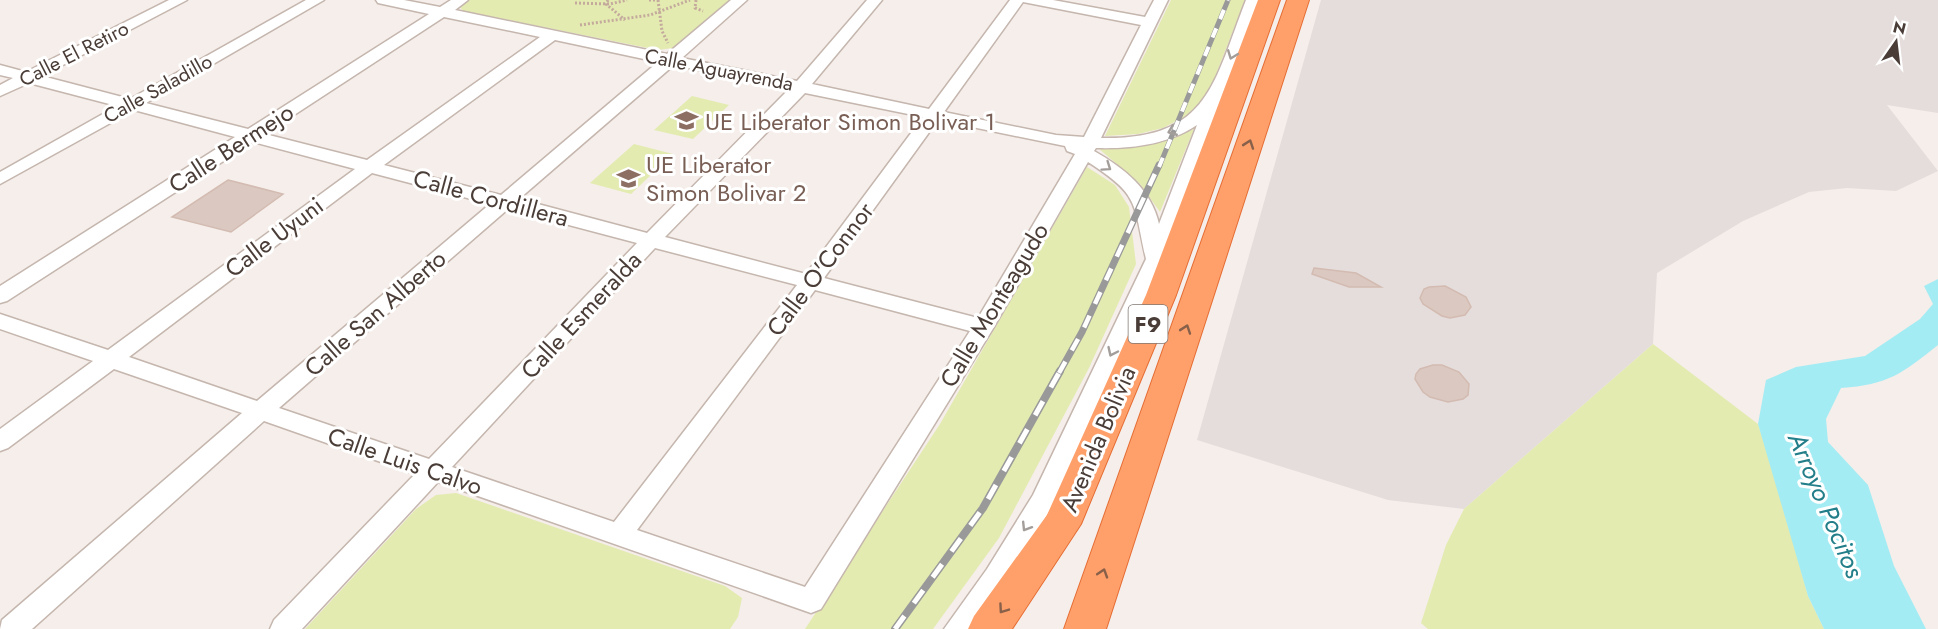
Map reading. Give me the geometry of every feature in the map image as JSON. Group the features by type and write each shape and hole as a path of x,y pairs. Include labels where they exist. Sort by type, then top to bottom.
{"highway":[{"name":"Avenida Bolivia","path":"989,629 1062,524 1161,295 1269,0"},
{"name":"Avenida Bolivia","path":"1085,629 1298,0"}],"street":[{"name":"Calle El Retiro","path":"0,91 180,0"},
{"name":"Calle Saladillo","path":"0,179 317,0"},
{"name":"Calle Aguayrenda","path":"383,0 551,36 670,52 802,86 1087,148"},
{"name":"Calle Bermejo","path":"0,296 461,0"},
{"name":"Calle San Alberto","path":"12,629 260,411 505,202 670,52 740,0"},
{"name":"Calle Esmeralda","path":"284,629 651,240 802,86 875,0"},
{"name":"Calle O'Connor","path":"618,535 810,283 1017,0"},
{"path":"1029,0 1150,22"},
{"name":"Calle Monteagudo","path":"811,601 982,327 1087,148 1161,0"},
{"path":"958,629 996,577 1043,500 1155,260 1253,0"},
{"name":"Calle Uyuni","path":"0,442 369,166 551,36"},
{"name":"Calle Cordillera","path":"0,70 982,327"},
{"path":"1087,148 1132,142 1172,133 1196,119 1217,95"},
{"path":"1087,148 1122,177 1144,202 1161,295"},
{"name":"Calle Luis Calvo","path":"0,321 811,601"}],"path":[{"path":"575,3 627,0"},
{"path":"649,0 659,0 662,31 670,52"},
{"path":"580,25 625,20 659,12 690,0"},
{"path":"696,0 695,8 708,13"},
{"path":"607,2 625,20"}],"shaded area":[{"path":"1321,0 1938,0 1938,113 1887,105 1938,171 1896,191 1847,188 1809,192 1743,221 1657,273 1653,344 1464,509 1388,500 1197,440"}],"green space":[{"path":"470,0 730,0 673,48 658,50 463,11 460,7"},
{"path":"1171,0 1245,0 1208,95 1188,115 1163,128 1138,134 1105,136"},
{"path":"692,96 729,105 693,139 654,130"},
{"path":"1194,129 1160,212 1140,184 1098,148 1138,147"},
{"path":"634,144 673,154 631,194 590,183"},
{"path":"1087,167 1115,185 1129,207 1136,264 1089,368 999,538 933,629 805,629 940,424"},
{"path":"1653,344 1758,424 1779,488 1808,596 1824,629 1428,629 1421,623 1446,545 1464,509"},
{"path":"456,493 725,586 742,598 738,617 730,629 305,629 416,509 436,495"}],"water":[{"name":"Arroyo Pocitos","path":"1938,279 1938,345 1894,376 1871,384 1841,388 1826,419 1828,442 1868,485 1894,566 1926,629 1824,629 1808,596 1758,424 1766,380 1796,367 1865,356 1920,319 1933,304 1924,286"}],"building":[{"path":"228,180 283,194 231,232 172,217"},
{"path":"1314,268 1356,273 1381,287 1349,287 1312,274"},
{"path":"1445,286 1466,297 1471,307 1465,315 1450,318 1442,316 1423,304 1420,298 1424,289"},
{"path":"1442,365 1459,372 1469,384 1468,395 1463,399 1448,402 1430,397 1423,392 1415,379 1416,374 1420,369"}],"railway":[{"path":"1159,167 1228,0"},
{"path":"1059,373 1082,332 1159,165"},
{"path":"895,629 983,508 1060,371"}],"place":[{"name":"UE Liberator Simon Bolivar 1","path":"687,121"},
{"name":"UE Liberator Simon Bolivar 2","path":"628,178"}]}
